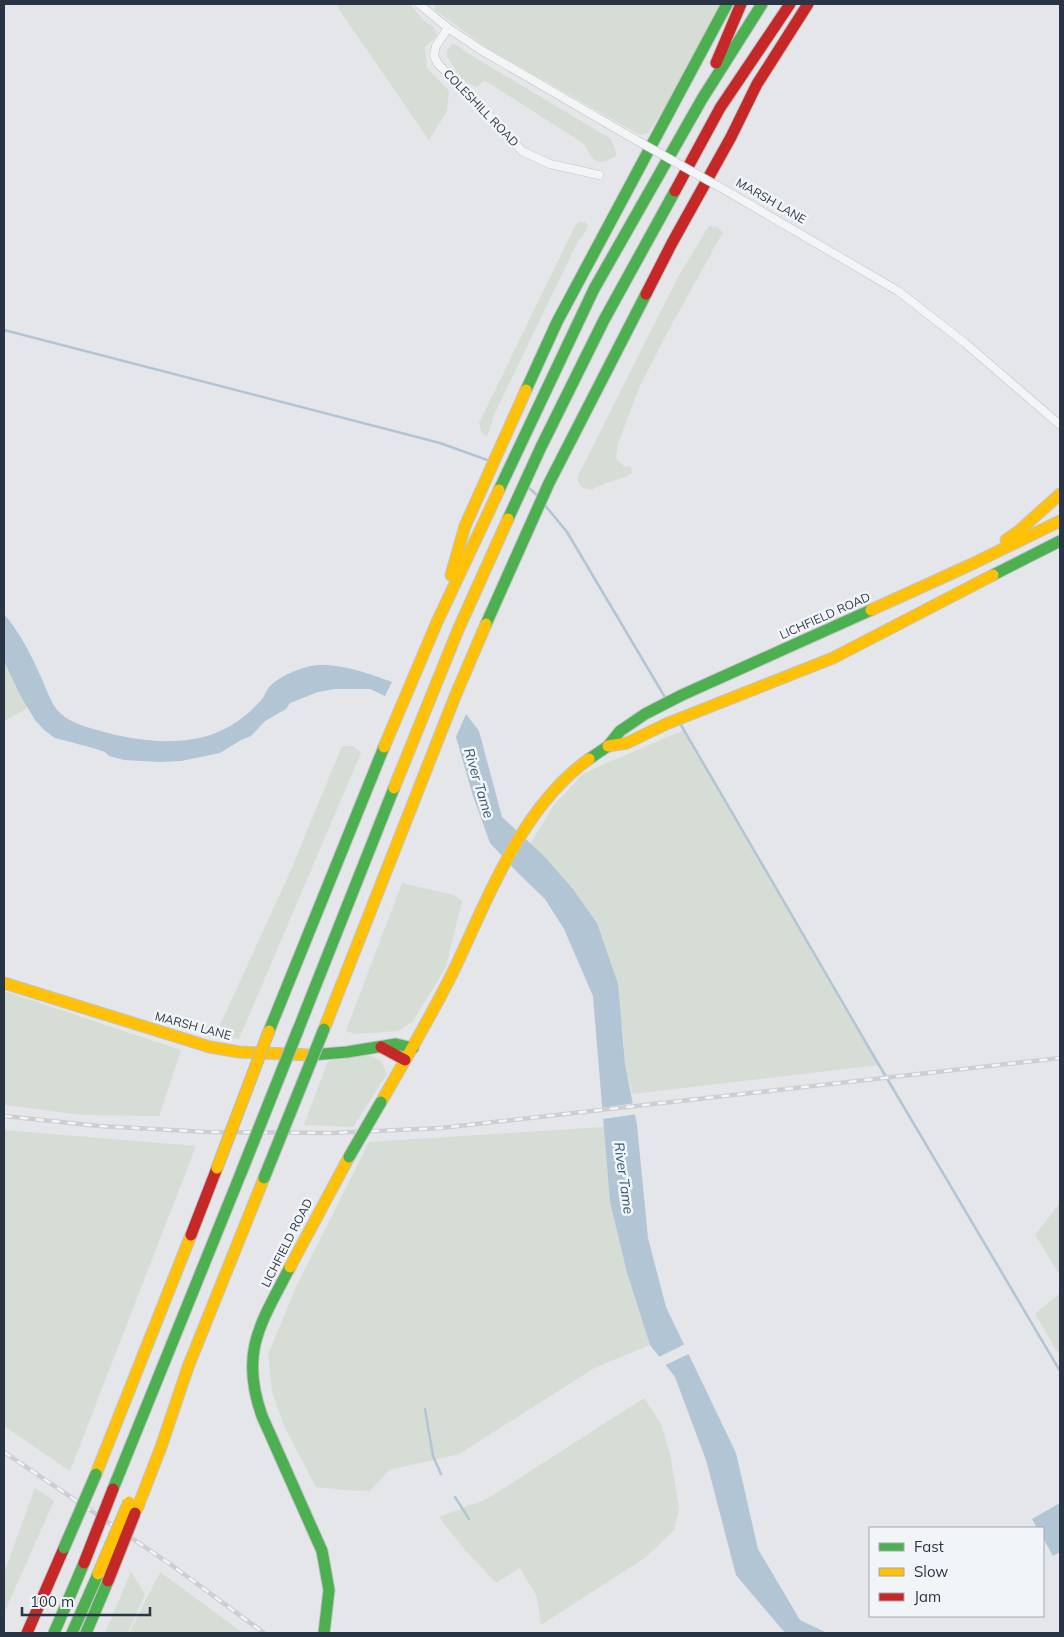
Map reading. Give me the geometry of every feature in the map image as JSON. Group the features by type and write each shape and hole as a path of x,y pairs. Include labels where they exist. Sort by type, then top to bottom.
{"main road":[{"path":"437,622 465,526 557,322 728,4"},
{"path":"702,99 741,4"},
{"path":"27,1633 124,1407 269,1031 396,717 437,622 594,289 702,99 762,4"},
{"path":"54,1633 84,1563 432,693 518,497 604,320 711,124 790,4"},
{"path":"86,1633 108,1581 153,1443 188,1367 456,694 535,514 672,243 731,137 757,84 808,4"},
{"path":"731,137 818,4"},
{"path":"970,565 1020,530 1060,494"},
{"name":"LICHFIELD ROAD","path":"324,1633 329,1590 322,1551 262,1416 254,1393 251,1375 255,1344 264,1318 326,1198 413,1048 453,971 491,888 529,823 560,783 578,767 608,746 620,731 656,708 970,565 1060,521"},
{"name":"LICHFIELD ROAD","path":"608,746 627,742 666,724 833,658 1060,541"},
{"name":"MARSH LANE","path":"4,983 210,1047 239,1052 307,1055 347,1052 396,1044 413,1048"},
{"path":"381,1047 405,1060"},
{"path":"72,1633 98,1574 133,1506"}],"street":[{"path":"419,4 448,28"},
{"name":"MARSH LANE","path":"448,28 504,65 732,194 898,291 965,343 1029,396 1060,425"},
{"name":"COLESHILL ROAD","path":"448,28 436,46 434,56 438,64 473,98 522,151 555,166 599,175"}],"shaded area":[{"path":"338,4 410,4 424,21 434,27 437,36 425,47 427,68 449,91 447,111 429,140 338,8"},
{"path":"434,4 720,4 666,106 648,133 640,135 487,48 435,10"},
{"path":"452,44 459,46 464,51 611,139 616,156 599,162 592,157 583,143 484,80 478,87 462,80 447,56 447,50"},
{"path":"579,222 586,222 588,226 578,241 495,413 486,436 482,434 479,423 575,226"},
{"path":"709,226 717,227 723,232 640,386 618,443 616,458 624,466 631,467 632,473 592,490 581,487 577,478 678,277"},
{"path":"4,661 28,708 4,721"},
{"path":"684,730 879,1065 632,1094 625,1064 623,1032 597,923 573,889 544,856 530,844 554,805 584,773"},
{"path":"342,746 353,746 361,753 239,1039 225,1037 220,1025 291,870"},
{"path":"402,883 453,895 462,901 446,967 413,1021 398,1031 355,1034 346,1031"},
{"path":"4,991 181,1050 159,1116 84,1115 4,1105"},
{"path":"368,1055 381,1061 387,1074 353,1127 304,1125 328,1061"},
{"path":"604,1127 610,1202 627,1273 650,1345 596,1367 459,1454 389,1470 370,1491 316,1487 285,1428 272,1392 268,1354 296,1287 369,1142"},
{"path":"4,1130 196,1146 70,1471 4,1426"},
{"path":"1060,1203 1060,1275 1035,1235"},
{"path":"1060,1293 1060,1356 1035,1314"},
{"path":"644,1398 661,1424 670,1454 679,1508 674,1530 646,1557 541,1625 537,1597 520,1568 496,1583 465,1550 439,1517 487,1499"},
{"path":"35,1488 54,1501 4,1613 4,1573"},
{"path":"131,1572 145,1594 128,1633 105,1633"},
{"path":"160,1572 243,1633 129,1633"}],"water":[{"path":"4,614 25,645 57,710 66,718 81,725 130,738 182,741 215,733 230,726 247,714 262,699 270,686 278,680 292,672 307,667 317,665 338,666 361,671 392,682 385,696 370,689 335,689 318,692 290,703 286,709 265,721 251,736 220,753 181,761 124,760 109,756 105,752 93,748 55,738 35,720 20,695 4,661"},
{"name":"River Tame","path":"466,714 479,731 502,817 544,856 573,889 597,923 618,984 625,1064 637,1125 648,1238 666,1307 736,1453 758,1549 800,1620 827,1633 785,1633 736,1575 706,1460 675,1377 650,1345 627,1273 610,1202 593,996 564,929 545,899 490,843 473,796 456,737"},
{"path":"1060,1503 1060,1552 1053,1556 1044,1540 1044,1527 1036,1527 1032,1519"}],"pier":[{"path":"636,1103 638,1114 602,1119 600,1108"},
{"path":"687,1343 691,1353 663,1366 657,1358"}],"waterway":[{"path":"4,330 440,443 490,461"},
{"path":"529,488 538,496"},
{"path":"544,504 567,532 666,699"},
{"path":"681,725 1060,1371"},
{"path":"425,1409 433,1456 441,1474"},
{"path":"455,1497 469,1519"}],"railway":[{"path":"4,1116 99,1126 208,1132 332,1133 441,1128 1060,1058"},
{"path":"4,1452 170,1564 264,1633"}],"traffic: fast":[{"path":"526,390 557,322 727,4"},
{"path":"499,490 594,289 702,99 762,4"},
{"path":"508,519 541,447 604,320 675,191"},
{"path":"486,624 549,483 646,294"},
{"path":"993,575 1060,541"},
{"path":"589,759 608,746 620,731 645,714 682,695 871,610"},
{"path":"269,1031 384,747"},
{"path":"298,1030 394,788"},
{"path":"264,1178 324,1029"},
{"path":"241,1173 298,1030"},
{"path":"311,1055 347,1052 396,1044 413,1048"},
{"path":"349,1157 381,1102"},
{"path":"113,1489 241,1173"},
{"path":"290,1267 270,1305 256,1338 253,1355 253,1374 255,1394 262,1416 322,1551 329,1590 324,1633"},
{"path":"64,1548 96,1474"},
{"path":"54,1633 84,1563"},
{"path":"72,1633 98,1574"},
{"path":"86,1633 108,1581"}],"traffic: slow":[{"path":"451,575 465,526 526,390"},
{"path":"384,747 437,622 499,490"},
{"path":"1006,540 1060,494"},
{"path":"394,788 458,630 508,519"},
{"path":"871,610 1060,521"},
{"path":"608,746 627,743 666,724 833,658 993,575"},
{"path":"324,1029 456,694 486,624"},
{"path":"381,1102 436,1005 493,885 525,828 544,802 565,779 589,759"},
{"path":"4,983 210,1047 239,1052 311,1055"},
{"path":"217,1168 269,1031"},
{"path":"290,1267 349,1157"},
{"path":"137,1509 161,1447 188,1367 264,1178"},
{"path":"96,1474 191,1235"},
{"path":"98,1574 129,1502"}],"traffic: jam":[{"path":"716,63 741,4"},
{"path":"675,191 720,108 790,4"},
{"path":"646,294 731,137 757,84 808,4"},
{"path":"381,1047 405,1060"},
{"path":"191,1235 217,1168"},
{"path":"84,1563 113,1489"},
{"path":"108,1581 135,1513"},
{"path":"27,1633 64,1548"}]}
